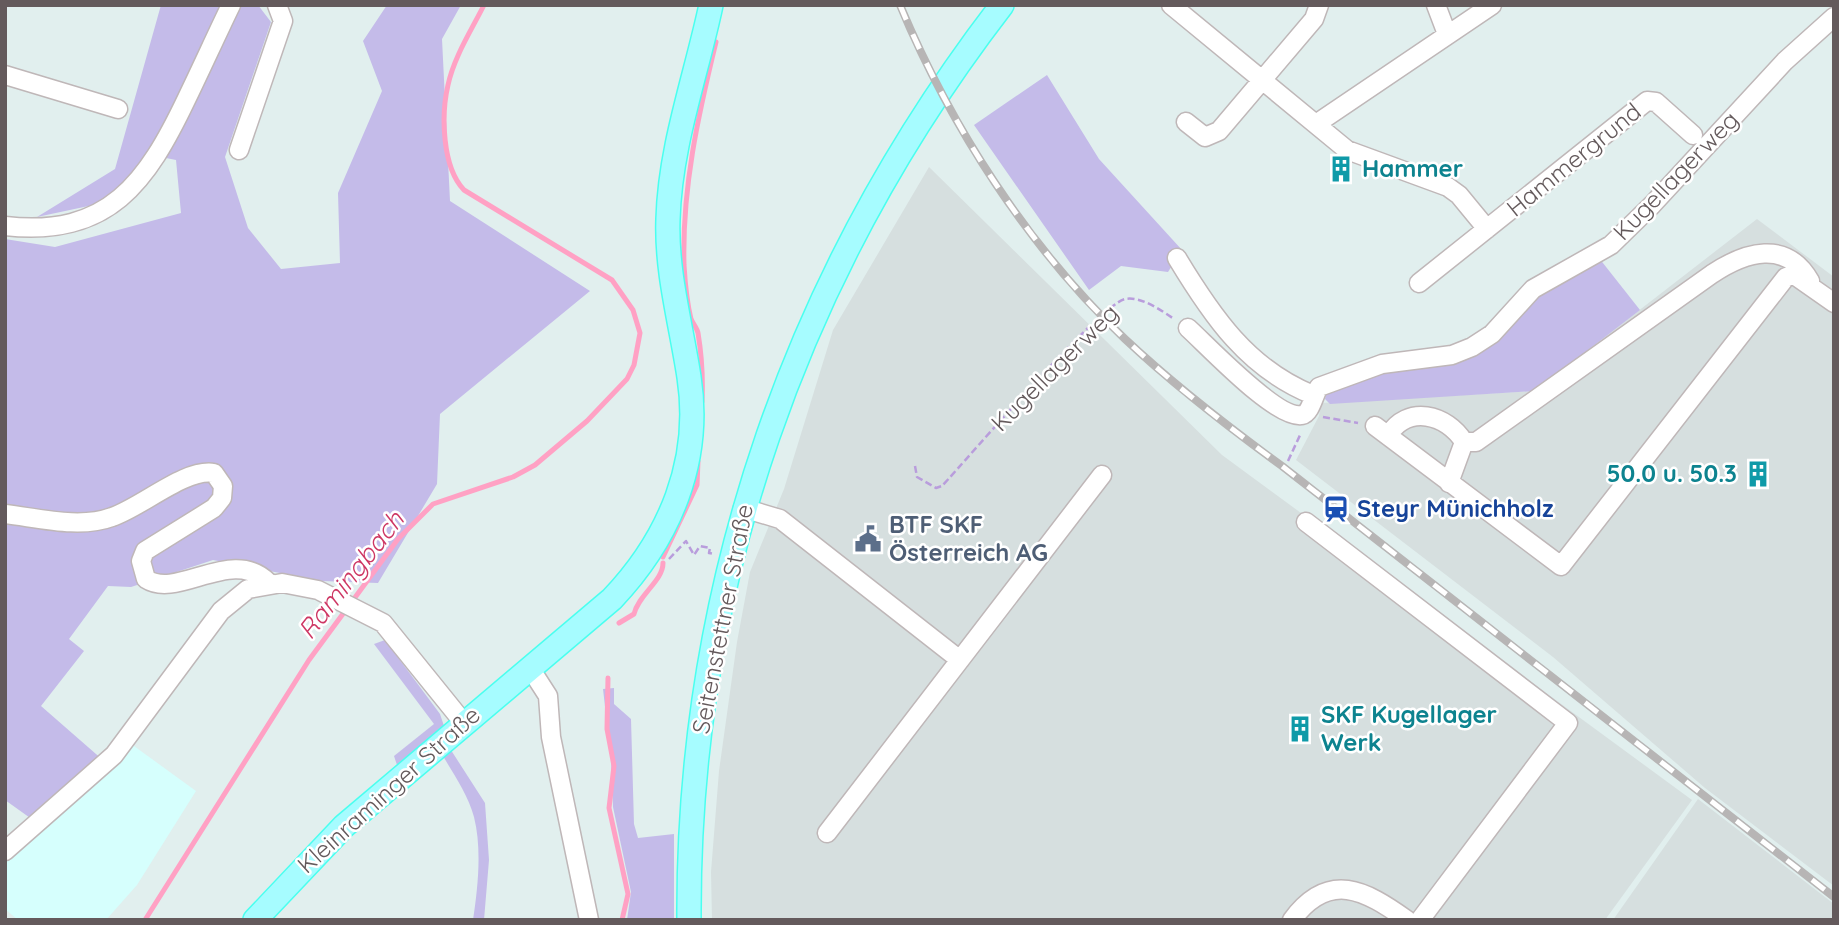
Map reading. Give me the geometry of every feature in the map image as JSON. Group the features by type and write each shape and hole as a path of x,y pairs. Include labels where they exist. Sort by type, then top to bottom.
{"main road":[{"name":"Kleinraminger Straße","path":"255,920 344,826 463,722 612,599 641,566 661,536 680,494 692,425 689,379 672,281 668,218 678,144 711,5"},
{"name":"Seitenstettner Straße","path":"689,920 694,794 702,720 722,597 743,508 792,368 820,302 869,205 931,103 1002,5"}],"street":[{"path":"5,226 48,228 72,223 107,208 140,181 170,132 231,5"},
{"path":"239,149 283,22 277,5"},
{"name":"Hammergrund","path":"1171,5 1347,150 1448,187 1459,195 1487,229"},
{"path":"1186,122 1205,137 1213,136 1314,19 1319,5"},
{"path":"1436,5 1447,34"},
{"path":"1316,124 1492,5"},
{"name":"Kugellagerweg","path":"1313,395 1319,387 1382,364 1452,355 1472,347 1492,334 1533,289 1611,245 1652,205 1785,61 1834,17"},
{"path":"5,75 118,110"},
{"name":"Hammergrund","path":"1419,283 1647,101 1656,102 1693,135"},
{"path":"1464,442 1476,442 1712,274 1744,255 1764,253 1787,258 1802,266 1813,287"},
{"path":"1177,258 1196,289 1254,362 1284,383 1313,395 1311,415 1288,412 1265,398 1188,328"},
{"path":"1381,431 1561,566 1786,277 1794,275 1834,303"},
{"path":"1381,431 1413,417 1438,417 1455,428 1464,442"},
{"path":"1449,483 1464,442"},
{"path":"5,514 91,522 112,518 149,500 191,474 214,473 223,486 222,498 214,508 145,551 141,561 146,579 165,586 216,570 255,574 269,583"},
{"path":"827,832 1102,475"},
{"path":"743,508 780,519 960,660"},
{"path":"1306,522 1568,723 1420,920"},
{"path":"5,851 114,755 232,599 248,589 269,583 292,584 318,590 383,623 463,722"},
{"path":"530,668 548,696 551,737 589,920"},
{"path":"1292,920 1302,906 1322,892 1340,889 1373,896 1406,920"}],"path":[{"name":"Kugellagerweg","path":"915,466 917,477 936,488 942,486 1114,303 1127,299 1140,300 1188,328"},
{"path":"1288,461 1311,415 1381,431"},
{"path":"661,561 674,558 686,541 694,555 700,546 710,548"}],"shaded area":[{"path":"161,5 258,5 271,22 225,157 248,228 281,269 340,263 338,193 382,91 363,41 387,5 461,5 442,39 450,201 590,291 440,414 437,484 378,583 321,581 213,560 131,587 108,586 69,639 84,651 41,706 104,761 33,820 5,800 5,239 55,247 181,213 176,160 151,155 112,201 37,217 115,169"},
{"path":"1047,75 1099,159 1182,250 1168,272 1121,266 1089,290 974,125"},
{"path":"929,167 1222,455 1692,800 1605,920 712,920 711,872 719,771 750,572 784,489 833,330"},
{"path":"1757,219 1834,277 1834,886 1705,788 1553,657 1296,460 1319,416 1321,403 1535,391"},
{"path":"1599,258 1640,310 1535,391 1330,404 1325,399 1326,393 1377,371 1450,361 1531,299"},
{"path":"385,640 440,714 444,726 397,765 394,756 434,724 374,644"},
{"path":"614,688 614,704 631,719 634,824 638,838 674,834 674,920 627,920 631,892 613,807 603,689"},
{"path":"123,738 196,791 137,885 106,920 18,920 5,909 5,848"},
{"path":"449,747 485,803 489,860 484,920 473,920 478,842 468,800 442,754"},
{"path":"1698,799 1834,904 1834,920 1613,920"}],"waterway":[{"name":"Ramingbach","path":"145,920 309,660 398,539 433,504 513,477 535,465 587,421 627,379 634,365 640,333 633,310 612,280 464,190 451,168 444,125 448,85 459,54 484,5"},
{"path":"702,402 698,333 691,319 687,299 684,236 692,152 716,42"},
{"path":"663,557 697,485 698,461"},
{"path":"619,623 634,614 659,576 663,563"},
{"path":"608,678 607,729 614,766 609,808 628,894 622,920"}],"railway":[{"path":"900,5 943,96 995,183 1056,265 1125,339 1162,373 1221,420 1834,897"}],"place":[{"name":"Hammer","path":"1341,169"},
{"name":"50.0 u. 50.3","path":"1758,474"},
{"name":"Steyr Münichholz","path":"1336,509"},
{"name":"BTF SKF Österreich AG","path":"868,539"},
{"name":"SKF Kugellager Werk","path":"1300,729"}]}
